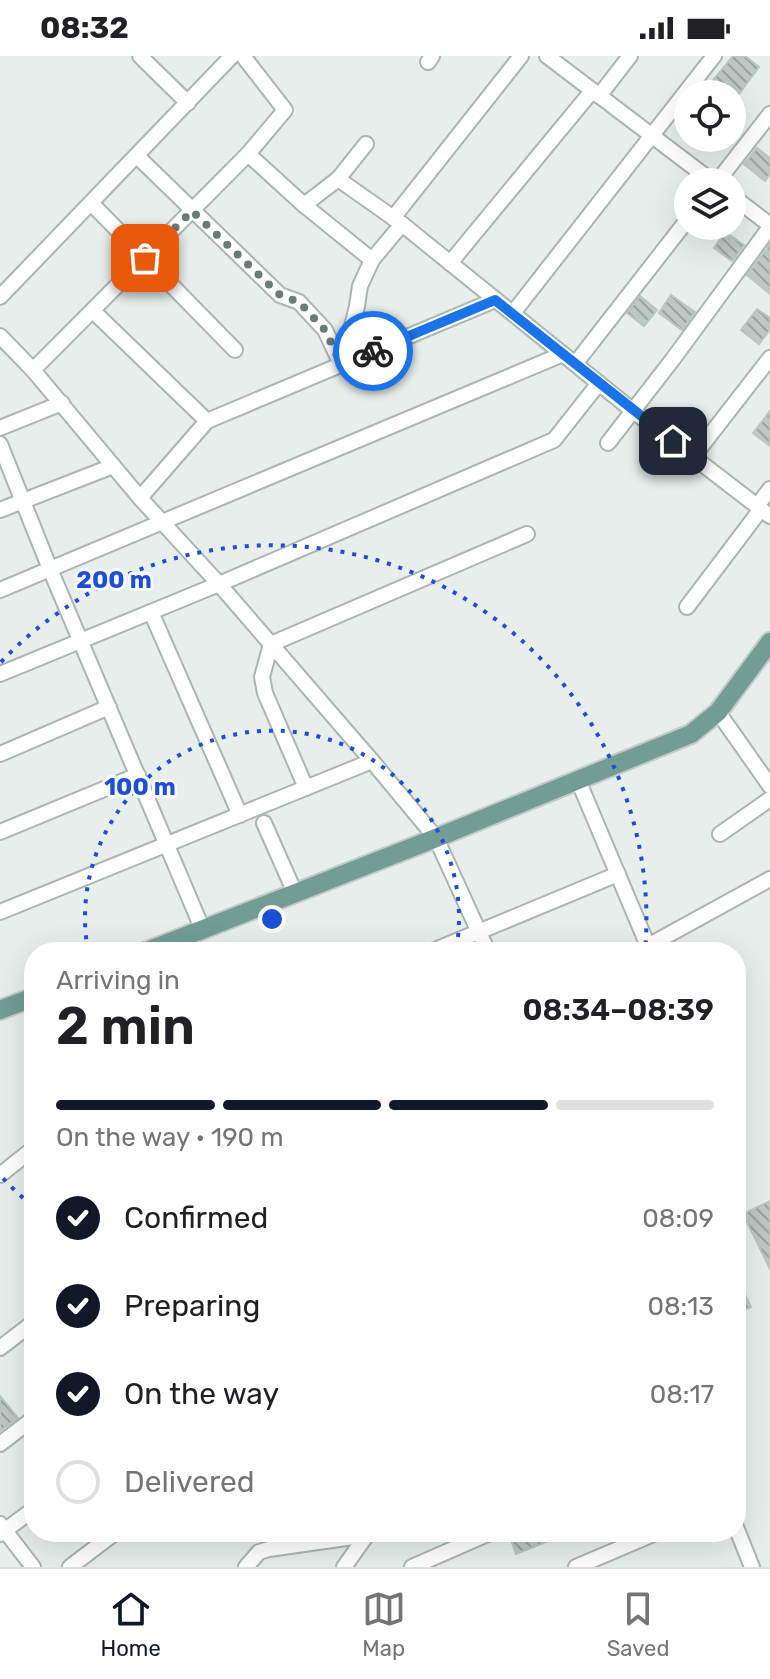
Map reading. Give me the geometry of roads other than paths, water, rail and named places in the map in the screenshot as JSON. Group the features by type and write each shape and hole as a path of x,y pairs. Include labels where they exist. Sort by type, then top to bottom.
{"main road":[{"path":"169,942 691,734 718,712 770,642"},
{"path":"0,1010 24,1001"}],"street":[{"path":"140,56 188,103"},
{"path":"0,297 232,56"},
{"path":"33,370 248,154 285,110 243,56"},
{"path":"339,360 346,351 360,286 372,260 397,221 521,56"},
{"path":"547,56 696,168"},
{"path":"450,263 630,56"},
{"path":"513,313 714,56"},
{"path":"726,168 770,114"},
{"path":"304,205 338,179 366,144"},
{"path":"248,154 372,260"},
{"path":"137,156 280,295 299,302 325,330 339,360"},
{"path":"338,179 397,221 632,410 763,510"},
{"path":"91,203 235,350"},
{"path":"608,443 770,226 746,207"},
{"path":"0,590 162,521 569,359 674,235"},
{"path":"140,498 207,421 339,360 495,300"},
{"path":"93,311 207,421"},
{"path":"0,336 62,403 140,498 219,584 436,838 484,942"},
{"path":"693,457 770,358"},
{"path":"0,674 554,440 599,383"},
{"path":"0,428 62,403"},
{"path":"0,444 202,928"},
{"path":"0,510 113,466"},
{"path":"687,607 763,510 770,489"},
{"path":"271,644 527,534"},
{"path":"151,612 240,815"},
{"path":"271,644 262,677 265,693 306,788"},
{"path":"0,754 109,707"},
{"path":"718,712 770,786"},
{"path":"0,912 372,761"},
{"path":"0,832 138,775"},
{"path":"578,780 646,942"},
{"path":"720,834 770,799"},
{"path":"264,823 295,893"},
{"path":"454,942 618,874"},
{"path":"655,942 770,879"},
{"path":"0,1175 24,1156"},
{"path":"0,1348 24,1330"},
{"path":"0,1444 24,1426"},
{"path":"24,1516 2,1530 33,1567"},
{"path":"70,1567 103,1542"},
{"path":"246,1567 259,1552 312,1542"},
{"path":"344,1567 362,1542"},
{"path":"412,1567 469,1542"},
{"path":"576,1567 635,1542"},
{"path":"742,1542 752,1567"}]}
